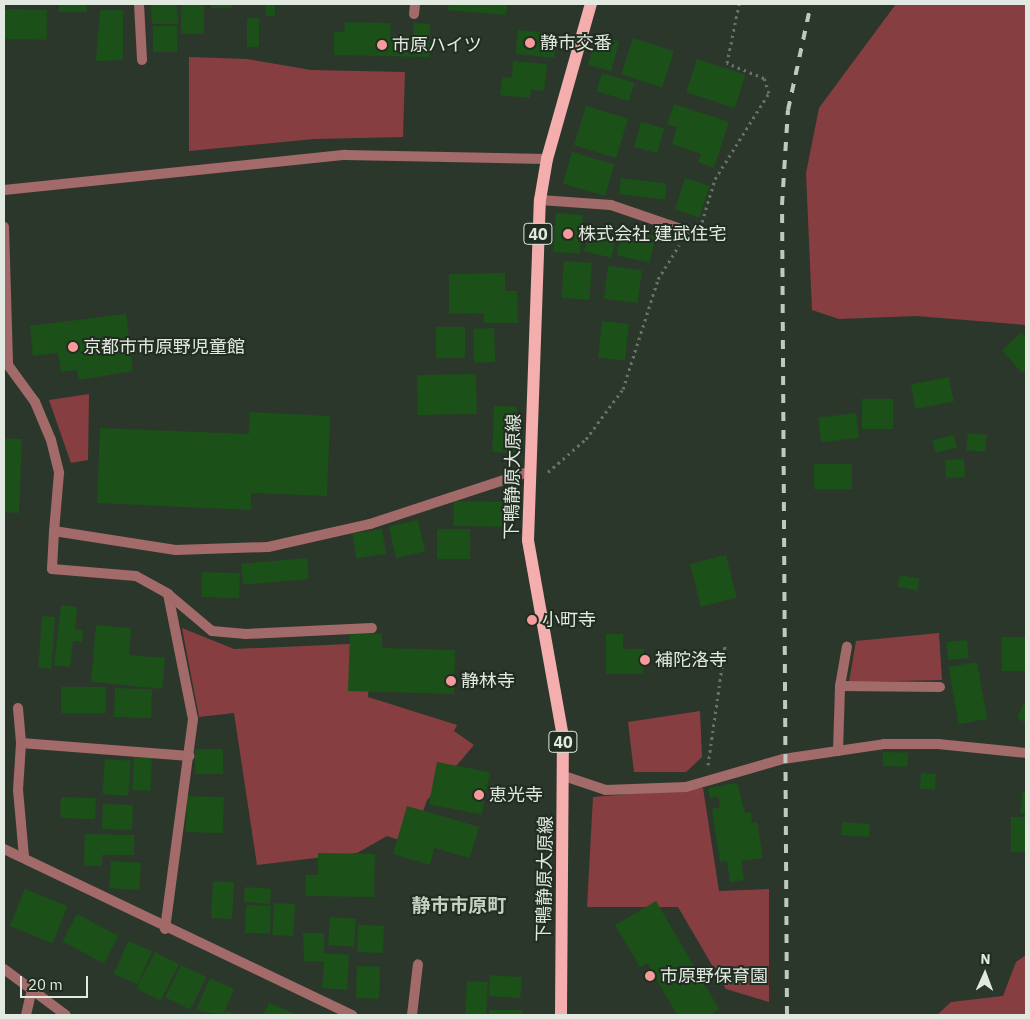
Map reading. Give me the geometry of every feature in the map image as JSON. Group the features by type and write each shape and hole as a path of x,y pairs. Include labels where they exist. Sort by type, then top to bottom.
{"main road":[{"name":"下鴨静原大原線","path":"560,1015 564,776 562,737 528,540 540,200 547,159 591,4"}],"street":[{"path":"139,4 142,60"},
{"path":"4,190 345,155 547,159"},
{"path":"540,200 611,205 693,233"},
{"path":"4,227 8,365 35,402 51,440 59,474 52,569 136,576 168,594 212,631 246,634 372,628"},
{"path":"54,531 176,550 268,547 370,524 531,471"},
{"path":"165,929 193,719 168,594"},
{"path":"838,751 840,686 847,647"},
{"path":"840,686 940,687"},
{"path":"18,708 21,743 18,790 24,857"},
{"path":"21,743 189,756"},
{"path":"564,776 606,790 686,787 783,759 838,751 938,744 1026,753"},
{"path":"4,849 24,857 165,929 352,1015"},
{"path":"412,1015 418,964"},
{"path":"4,969 66,1015"},
{"path":"26,1015 32,988"}],"path":[{"path":"531,487 586,438 622,389 658,279 670,253 701,226 715,179 769,93 764,78 727,63 739,4"},
{"path":"707,781 725,646"}],"shaded area":[{"path":"896,4 1026,4 1026,325 916,316 839,319 812,310 806,173 819,108"},
{"path":"189,57 247,59 311,70 405,72 403,137 314,139 189,151"},
{"path":"89,394 88,460 71,463 49,400"},
{"path":"182,628 234,649 372,643 368,697 457,725 454,731 474,745 427,800 411,844 387,836 357,853 257,865 234,713 199,717"},
{"path":"939,633 942,680 849,682 856,641"},
{"path":"700,711 702,757 686,772 634,772 628,722"},
{"path":"703,788 719,891 769,889 769,1002 726,989 678,907 587,907 593,797"},
{"path":"1026,955 1026,1015 937,1015 951,1002 1003,996 1016,962"}],"building":[{"path":"59,4 87,4 87,12 59,12"},
{"path":"151,4 176,4 179,24 152,24"},
{"path":"181,4 204,4 204,34 181,34"},
{"path":"211,4 232,4 232,8 211,8"},
{"path":"266,4 275,4 275,16 266,16"},
{"path":"449,4 507,4 506,15 448,10"},
{"path":"4,9 47,10 46,40 4,39"},
{"path":"100,10 123,10 123,60 96,61"},
{"path":"247,18 259,18 259,47 247,47"},
{"name":"市原ハイツ","path":"345,22 391,23 390,35 413,36 414,23 430,24 429,57 334,55 334,32 344,32"},
{"path":"153,26 177,26 177,52 153,52"},
{"path":"518,30 557,34 554,58 515,54"},
{"path":"596,35 619,41 611,71 588,65"},
{"path":"633,38 674,51 662,87 621,74"},
{"path":"697,59 746,75 735,108 686,92"},
{"path":"513,61 547,64 544,91 531,89 530,98 500,95 502,77 512,78"},
{"path":"602,73 635,83 629,101 596,91"},
{"path":"674,104 729,122 714,168 698,162 701,154 672,144 677,127 667,124"},
{"path":"586,106 628,119 616,158 574,145"},
{"path":"641,122 664,128 657,153 634,147"},
{"path":"572,152 614,164 605,196 563,184"},
{"path":"621,178 667,184 665,199 619,194"},
{"path":"685,178 710,186 700,217 675,209"},
{"name":"株式会社 建武住宅","path":"556,213 583,215 580,254 553,252"},
{"path":"590,226 617,232 611,258 584,251"},
{"path":"622,230 655,237 650,263 617,255"},
{"path":"564,261 592,263 589,300 561,298"},
{"path":"608,266 642,270 638,303 604,299"},
{"path":"505,273 505,291 517,291 518,323 484,323 484,313 449,314 449,274"},
{"name":"京都市市原野児童館","path":"126,314 130,344 113,346 114,351 130,348 133,371 79,380 77,370 61,372 58,353 33,356 30,326"},
{"path":"602,321 629,324 625,361 598,358"},
{"path":"436,327 465,327 465,358 436,358"},
{"path":"494,328 495,362 474,363 473,329"},
{"path":"1022,332 1026,337 1026,369 1022,373 1002,350"},
{"path":"476,374 477,414 418,415 417,375"},
{"path":"949,377 954,402 915,409 911,384"},
{"path":"862,399 893,399 893,429 862,429"},
{"path":"494,406 517,407 515,453 492,452"},
{"path":"250,412 330,416 327,496 251,493 251,510 97,503 100,428 249,434"},
{"path":"856,413 859,438 821,442 818,418"},
{"path":"968,433 987,435 985,452 966,450"},
{"path":"954,435 957,448 935,453 933,440"},
{"path":"4,439 22,439 19,513 4,512"},
{"path":"964,459 965,477 946,478 945,460"},
{"path":"814,464 852,464 852,489 814,489"},
{"path":"454,501 508,502 508,527 454,526"},
{"path":"418,520 425,551 396,558 389,527"},
{"path":"382,529 386,554 356,558 352,534"},
{"path":"437,529 470,529 470,559 437,559"},
{"path":"726,555 737,598 701,607 690,564"},
{"path":"307,558 309,579 243,585 241,564"},
{"path":"202,572 240,573 239,598 201,597"},
{"path":"900,575 920,579 917,591 898,587"},
{"path":"61,605 77,607 75,629 83,630 82,642 73,641 70,667 54,665"},
{"path":"42,616 55,617 51,669 38,668"},
{"path":"96,625 131,628 129,655 165,658 162,689 91,682"},
{"path":"350,633 382,634 382,648 455,650 454,694 348,691"},
{"path":"606,634 623,634 623,649 644,649 643,674 606,674"},
{"path":"1002,637 1025,637 1025,671 1002,671"},
{"path":"967,640 969,658 948,660 946,642"},
{"path":"977,662 987,719 959,724 948,667"},
{"path":"61,687 106,687 106,713 61,713"},
{"path":"115,688 152,689 151,718 114,717"},
{"path":"1024,703 1026,704 1026,723 1017,718"},
{"path":"195,749 223,749 223,774 195,774"},
{"path":"883,752 908,753 907,767 883,766"},
{"path":"134,757 152,758 150,791 132,790"},
{"path":"105,759 131,761 128,796 103,794"},
{"path":"437,762 490,772 482,815 429,804"},
{"path":"921,773 936,774 935,790 920,789"},
{"path":"737,783 745,813 751,812 752,823 757,822 763,858 741,861 744,880 730,882 727,861 720,862 712,809 720,807 718,796 710,798 708,788"},
{"path":"1023,791 1026,792 1026,814 1020,813"},
{"path":"187,796 224,797 223,833 186,832"},
{"path":"61,797 96,798 95,819 60,818"},
{"path":"103,804 133,805 132,830 102,829"},
{"path":"407,806 479,827 470,858 434,848 430,865 393,854"},
{"path":"1011,817 1026,817 1026,852 1011,852"},
{"path":"842,822 870,824 869,837 841,835"},
{"path":"85,834 134,835 134,855 102,855 102,866 84,866"},
{"path":"318,853 375,854 374,897 306,896 306,875 318,875"},
{"path":"111,861 141,863 139,890 109,888"},
{"path":"213,881 234,882 232,919 211,918"},
{"path":"245,887 271,889 270,904 244,902"},
{"path":"25,889 68,906 53,943 10,926"},
{"path":"656,901 719,1009 709,1015 677,1015 647,963 640,967 615,925"},
{"path":"274,903 295,904 293,936 272,935"},
{"path":"246,905 271,906 270,934 245,933"},
{"path":"77,914 118,936 104,963 62,941"},
{"path":"330,917 356,919 354,947 328,945"},
{"path":"358,925 384,926 383,953 357,952"},
{"path":"303,933 324,933 324,953 349,955 347,990 322,988 324,961 304,961"},
{"path":"128,941 152,951 138,984 114,974"},
{"path":"155,952 179,964 160,1001 136,989"},
{"path":"181,965 206,977 190,1010 165,997"},
{"path":"357,966 380,967 379,999 356,998"},
{"path":"490,975 522,977 520,998 489,996"},
{"path":"210,978 234,989 223,1015 196,1010"},
{"path":"467,981 488,982 486,1015 465,1015"},
{"path":"269,1003 293,1013 292,1015 263,1015"},
{"path":"489,1010 522,1010 522,1015 489,1015"},
{"path":"226,1011 239,1015 225,1015"}],"railway":[{"path":"787,1015 782,205 788,110 811,4"}],"place":[{"name":"静市交番","path":"530,43"},
{"name":"市原ハイツ","path":"382,45"},
{"name":"株式会社 建武住宅","path":"568,234"},
{"name":"京都市市原野児童館","path":"73,347"},
{"name":"小町寺","path":"532,620"},
{"name":"補陀洛寺","path":"645,660"},
{"name":"静林寺","path":"451,681"},
{"name":"恵光寺","path":"479,795"},
{"name":"市原野保育園","path":"650,976"}],"district":[{"name":"静市市原町","path":"459,906"}]}
